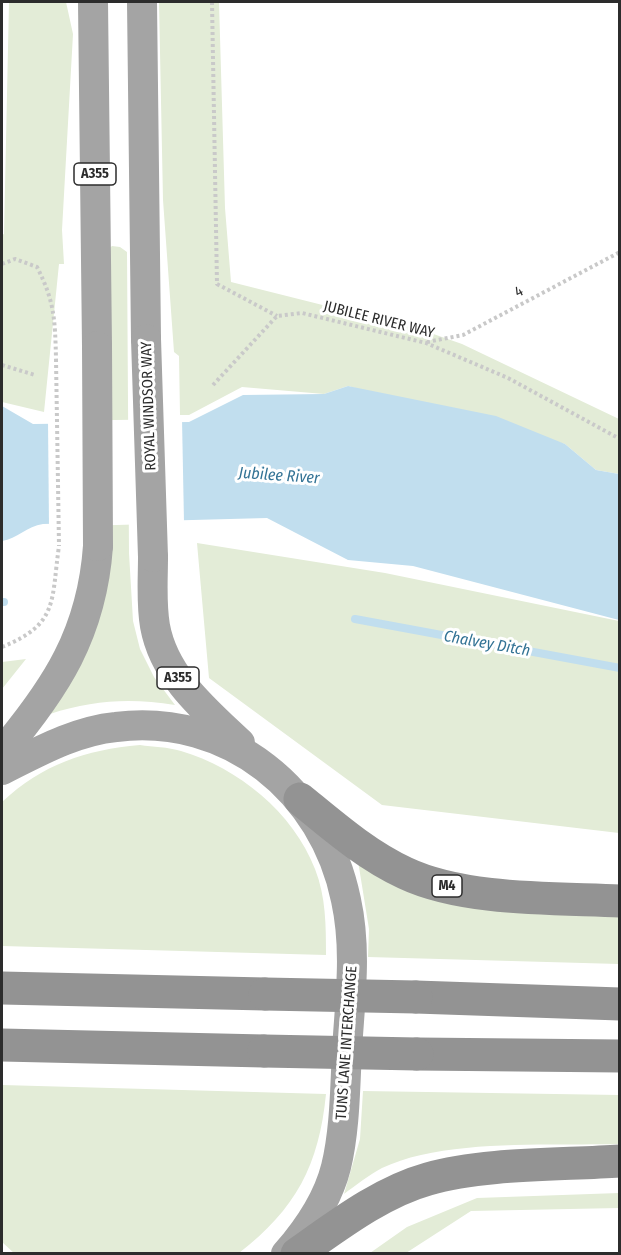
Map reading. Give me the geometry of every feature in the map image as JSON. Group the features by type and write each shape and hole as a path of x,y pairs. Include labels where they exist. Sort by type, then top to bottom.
{"highway":[{"name":"M4","path":"300,799 375,857 407,874 436,884 525,896 620,901"},
{"path":"2,988 620,1004"},
{"path":"2,1045 620,1056"},
{"path":"297,1254 382,1199 426,1179 478,1171 620,1161"}],"main road":[{"name":"A355","path":"2,752 53,687 74,650 89,608 98,546 93,2"},
{"name":"ROYAL WINDSOR WAY","path":"142,2 146,339 155,625 165,659 191,696 266,768"},
{"name":"TUNS LANE INTERCHANGE","path":"2,770 69,738 104,729 137,725 182,729 209,737 249,755 266,768 300,799 329,847 340,874 347,901 353,957 343,1110 336,1168 316,1213 286,1254"}],"path":[{"path":"212,2 217,284 277,316 213,385"},
{"name":"4","path":"426,343 463,335 620,252"},
{"path":"2,264 15,259 37,267 50,292 55,315 59,546 49,615 26,637 2,647"},
{"name":"JUBILEE RIVER WAY","path":"277,316 302,313 426,343 508,378 620,439"},
{"path":"2,365 35,375"}],"green space":[{"path":"9,2 66,2 73,34 62,230 64,264 59,264 44,412 2,402 2,235 4,234"},
{"path":"159,2 219,2 225,208 231,282 422,330 462,344 619,419 619,474 596,470 565,444 348,386 324,394 242,387 189,415 180,415 179,356 174,352 163,200"},
{"path":"112,246 120,247 127,252 129,553 133,621 140,649 154,677 175,705 143,701 97,703 50,714 87,645 105,252"},
{"path":"197,543 385,573 619,621 619,833 382,805 209,678"},
{"path":"26,659 2,689 2,662"},
{"path":"140,745 176,750 223,769 243,781 278,811 305,848 319,880 325,912 326,955 2,946 2,802 33,778 66,761 101,751"},
{"path":"358,861 619,915 619,964 368,957 369,929"},
{"path":"2,1085 326,1094 317,1143 301,1184 276,1220 239,1253 15,1254 2,1242"},
{"path":"363,1091 619,1095 619,1144 498,1146 436,1152 407,1158 382,1168 344,1194 360,1139"},
{"path":"619,1193 619,1208 471,1211 406,1253 370,1253 407,1227 477,1198"}],"water":[{"name":"Jubilee River","path":"348,386 496,416 565,444 596,470 619,474 619,620 413,566 348,560 267,518 43,524 2,541 2,406 33,424 189,422 243,395 324,394"}],"pier":[{"path":"182,419 184,523 49,527 48,421"}],"waterway":[{"name":"Chalvey Ditch","path":"355,619 620,668"}]}
